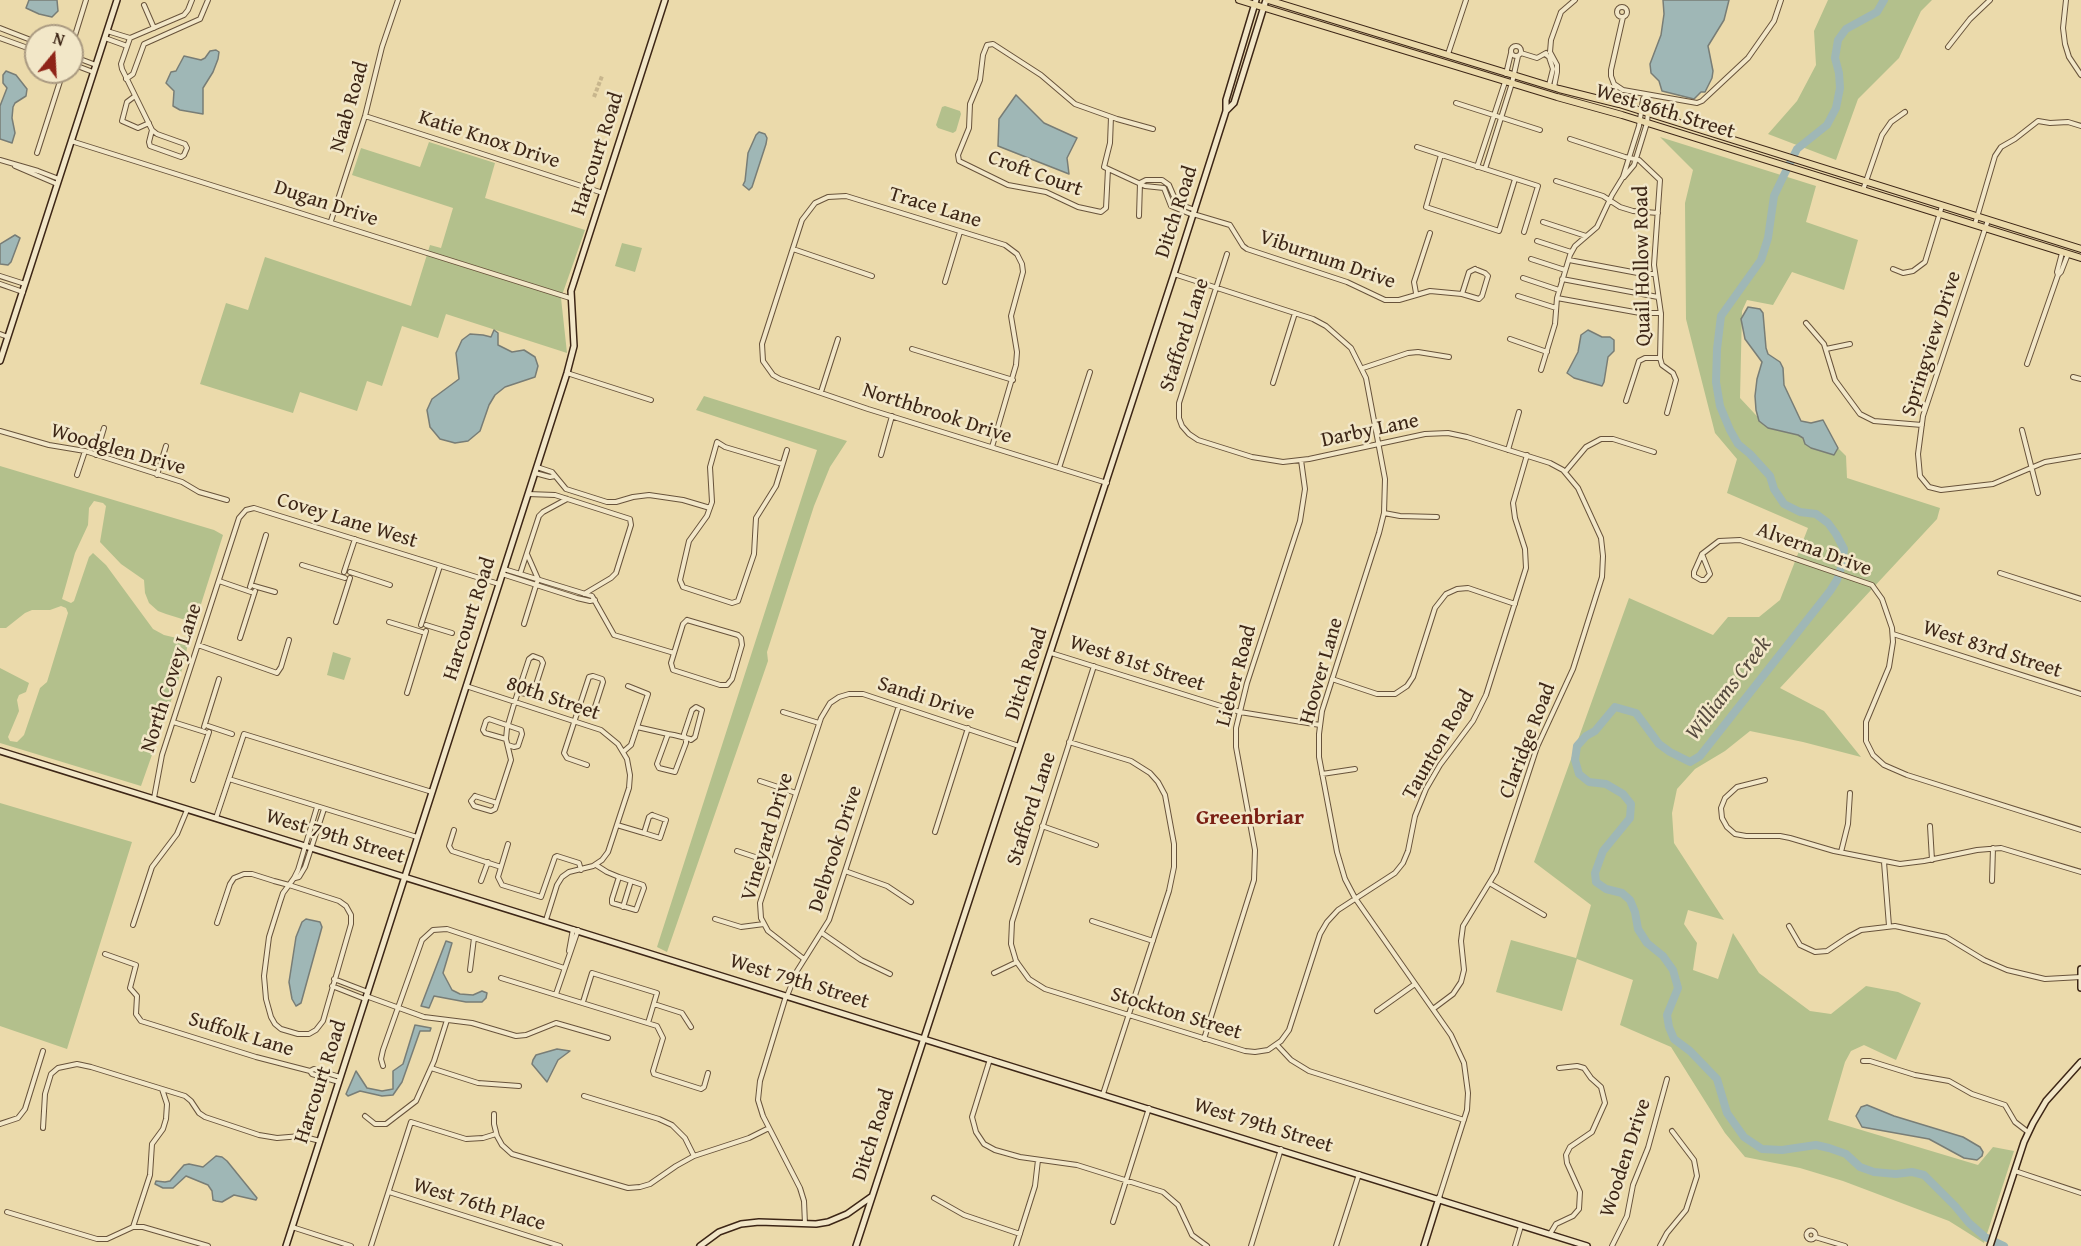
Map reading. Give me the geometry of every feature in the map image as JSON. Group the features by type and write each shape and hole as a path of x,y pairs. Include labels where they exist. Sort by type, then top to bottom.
{"main road":[{"path":"0,362 117,0"},
{"name":"Harcourt Road","path":"286,1246 567,373 574,346 570,298 665,0"},
{"name":"West 86th Street","path":"1239,0 1256,2 1264,8 1508,82 1775,153 2081,249"},
{"name":"West 86th Street","path":"1267,0 1552,86 1769,161 2081,258"},
{"name":"Ditch Road","path":"1226,111 1234,103 1267,0"},
{"name":"Ditch Road","path":"856,1246 1194,213 1226,111 1226,100 1256,2"},
{"name":"West 79th Street","path":"0,751 1587,1246"},
{"path":"2081,969 2081,988"},
{"path":"1990,1246 2028,1132 2046,1101 2081,1062"},
{"path":"700,1246 719,1232 741,1224 753,1222 805,1224 836,1219 872,1196"},
{"path":"1424,1246 1439,1198"}],"street":[{"path":"79,24 86,0"},
{"path":"107,31 130,38 186,14 192,0"},
{"path":"126,79 133,75 144,44 201,19 208,0"},
{"name":"Naab Road","path":"331,221 365,116 381,50 398,0"},
{"path":"1448,54 1466,0"},
{"path":"1552,86 1557,65 1548,53 1550,43 1558,17 1564,8 1575,0"},
{"path":"1623,17 1611,76 1614,84 1621,89 1694,103 1702,101 1748,58 1774,21 1781,0"},
{"path":"1948,47 1970,18 1990,0"},
{"path":"2066,0 2064,40 2069,57 2081,75"},
{"path":"144,5 154,28"},
{"path":"0,28 24,37"},
{"path":"0,38 24,47"},
{"path":"105,38 127,46"},
{"path":"130,38 121,67 126,79 153,130 157,134 185,144 187,148 184,155 181,157 150,146 148,143 153,130"},
{"name":"Croft Court","path":"1106,168 1104,211 1080,207 1046,192 1008,185 961,162 958,158 969,128 970,104 980,81 983,55 989,44 993,44 1041,75 1075,104 1112,117"},
{"path":"1485,169 1501,117 1508,82 1511,49 1515,46 1519,48 1519,54 1509,73"},
{"path":"1511,53 1514,56 1519,54 1537,58 1548,53"},
{"path":"84,60 96,65"},
{"path":"84,69 93,72"},
{"path":"1477,167 1494,115 1508,82"},
{"path":"37,153 59,84"},
{"path":"1632,159 1644,117 1643,99 1646,94"},
{"path":"1541,370 1556,321 1557,298 1571,252 1597,227 1632,159 1649,100 1646,94"},
{"path":"135,96 127,102 123,122 138,128 149,123"},
{"path":"1456,103 1540,130"},
{"path":"1863,190 1882,135 1891,122 1905,112"},
{"name":"Katie Knox Drive","path":"365,116 603,193"},
{"path":"1153,129 1112,117 1106,168 1145,186 1164,188 1171,206 1194,213"},
{"path":"1975,224 1995,156 2001,147 2038,121 2068,122 2081,126"},
{"path":"1570,139 1632,159"},
{"name":"Dugan Drive","path":"71,141 570,298"},
{"path":"1417,147 1538,186 1524,232"},
{"path":"1441,155 1425,207 1499,231 1515,179"},
{"name":"Quail Hollow Road","path":"1632,159 1642,161 1660,180 1654,265 1661,313 1660,358 1662,365 1673,373 1676,380 1667,413"},
{"path":"0,160 58,182"},
{"path":"1140,183 1146,180 1162,180 1169,185 1179,204 1194,213"},
{"path":"1155,180 1156,186"},
{"path":"1556,181 1609,200 1620,207 1633,211 1658,213"},
{"path":"1139,216 1140,183"},
{"name":"Trace Lane","path":"793,249 802,220 809,209 820,200 836,195 846,196 1005,245 1020,258 1023,268 1023,276 1011,318 1017,352 1013,380"},
{"path":"1893,269 1903,273 1922,266 1927,259 1943,205"},
{"name":"Viburnum Drive","path":"1194,213 1230,225 1247,249 1347,282 1383,300 1399,300 1416,294 1441,291 1480,298 1488,278 1487,274 1472,270 1462,294"},
{"name":"Springview Drive","path":"1988,220 1922,425 1918,467 1922,480 1929,487 1941,490 1993,483 2032,467"},
{"path":"1543,222 1586,237"},
{"path":"945,282 960,231"},
{"path":"1416,294 1414,282 1430,233"},
{"path":"1537,241 1571,252"},
{"path":"793,249 872,276"},
{"name":"Northbrook Drive","path":"793,249 762,344 761,354 764,365 772,375 892,416 1107,483"},
{"path":"2027,364 2065,253"},
{"name":"Stafford Lane","path":"1182,426 1178,414 1180,401 1227,254"},
{"path":"1531,259 1565,270"},
{"path":"1569,260 1643,274 1655,274"},
{"name":"Hoover Lane","path":"1174,274 1317,321 1337,333 1351,348 1362,368 1385,483 1384,513 1380,533 1332,680 1320,725 1319,748 1339,863 1345,879 1355,898 1453,1038 1464,1063 1468,1093 1464,1120 1439,1198"},
{"path":"0,276 25,284"},
{"path":"1523,278 1559,290"},
{"path":"1563,279 1658,297"},
{"path":"0,284 22,292"},
{"path":"1518,296 1556,309"},
{"path":"1557,298 1640,313 1661,313"},
{"path":"1273,383 1295,313"},
{"path":"1806,323 1822,340 1835,380 1860,414 1874,421 1922,425"},
{"path":"0,334 8,337"},
{"path":"821,392 838,339"},
{"path":"1510,339 1547,352"},
{"path":"1826,349 1850,344"},
{"path":"912,349 1013,380 992,447"},
{"path":"1362,368 1408,353 1418,352 1449,357"},
{"path":"1626,400 1639,361 1645,358 1660,358"},
{"path":"1059,468 1090,372"},
{"path":"567,373 651,400"},
{"path":"2073,377 2081,379"},
{"path":"1508,450 1520,412"},
{"path":"880,455 892,416"},
{"name":"Darby Lane","path":"1182,426 1198,440 1252,457 1279,462 1301,460 1425,434 1446,433 1527,455 1550,463 1565,472"},
{"path":"96,455 104,428"},
{"path":"2022,430 2038,493"},
{"name":"Woodglen Drive","path":"0,431 49,445 85,451 182,482 199,492 227,500"},
{"path":"1565,472 1586,447 1602,439 1612,439 1654,452"},
{"path":"782,464 725,447 717,442 710,467 712,499 710,508 689,541 680,579 684,588 732,603 740,598 754,554 756,518 775,489 787,450"},
{"path":"158,475 166,446"},
{"path":"77,475 85,451"},
{"name":"Taunton Road","path":"1277,1045 1290,1028 1323,929 1335,913 1392,875 1404,861 1415,816 1423,796 1439,767 1482,703 1525,572 1526,549 1515,518 1513,503 1527,455"},
{"path":"2032,467 2058,458 2081,456"},
{"name":"Lieber Road","path":"1204,1039 1255,874 1255,850 1236,743 1247,683 1300,521 1305,492 1301,460"},
{"path":"536,470 552,472 566,489 607,502 649,495 683,500 710,508"},
{"name":"Claridge Road","path":"1433,1009 1453,994 1461,982 1464,970 1461,941 1463,926 1491,884 1500,863 1537,747 1574,665 1602,577 1603,552 1597,528 1578,488 1565,472"},
{"path":"528,494 553,495 630,520 616,573 584,594"},
{"path":"520,574 539,515 567,499"},
{"name":"Covey Lane West","path":"223,568 240,516 254,508 499,584"},
{"path":"1384,513 1437,517"},
{"path":"240,638 266,536"},
{"path":"348,578 343,575 347,572 355,539"},
{"name":"Alverna Drive","path":"1702,554 1718,542 1734,539 1869,583 1879,591 1893,634 1890,664 1867,716 1865,726 1869,748 1881,763 1907,776 2081,830"},
{"path":"524,624 538,579 526,553"},
{"path":"1702,554 1710,574 1701,580 1694,576 1694,572 1702,554"},
{"path":"302,565 348,578"},
{"path":"407,693 440,566"},
{"name":"North Covey Lane","path":"154,798 161,759 223,568"},
{"path":"347,572 390,585"},
{"path":"503,572 520,574 592,596 614,634 674,653"},
{"path":"503,572 590,602 595,600"},
{"path":"2000,573 2081,599"},
{"path":"336,622 348,578"},
{"path":"219,581 275,592"},
{"path":"1332,680 1377,694 1397,693 1407,686 1413,677 1436,608 1446,594 1467,588 1515,604"},
{"path":"687,620 738,635 742,640 731,680 724,686 673,670 671,665 674,653 687,620"},
{"path":"389,622 424,631"},
{"path":"424,625 452,633"},
{"name":"West 83rd Street","path":"1893,634 2081,694"},
{"path":"198,645 274,673 279,671 289,640"},
{"name":"West 81st Street","path":"1051,653 1240,712 1320,725"},
{"path":"497,803 475,796 471,801 474,806 490,811 495,809 497,803 510,762 511,754 506,739 515,701 518,692 530,658 533,656 541,659 543,663 533,693 530,695 518,692"},
{"name":"Stafford Lane","path":"1017,962 1011,944 1011,924 1094,666"},
{"path":"578,711 590,715 593,713 602,679 589,677 578,711 565,756 587,765"},
{"path":"194,780 219,679"},
{"name":"80th Street","path":"466,686 606,733 623,752"},
{"path":"546,920 560,880 569,872 596,865 608,852 629,784 629,769 623,752 630,746 648,694 628,686"},
{"name":"Sandi Drive","path":"826,708 837,698 853,693 863,694 1020,746"},
{"name":"Delbrook Drive","path":"805,1224 804,1201 800,1188 760,1108 758,1088 794,977 829,920 899,706"},
{"path":"637,727 685,736 691,740 695,737 703,712 696,707 692,710 685,736 686,743 677,770 673,772 659,768 657,764 668,734"},
{"name":"Vineyard Drive","path":"804,959 775,937 764,924 760,903 819,723 826,708"},
{"path":"783,712 819,723"},
{"path":"506,739 485,733 483,729 486,721 489,719 520,729 523,733 518,747 508,745"},
{"path":"173,722 232,734"},
{"path":"935,832 968,729"},
{"path":"216,818 244,734 432,792"},
{"path":"1069,742 1136,764 1150,773 1162,789 1174,844 1171,887 1103,1094"},
{"path":"1322,774 1355,769"},
{"path":"229,779 417,837"},
{"path":"1765,780 1737,788 1726,796 1721,814 1728,829 1742,836 1780,836 1884,862 1902,864 1993,848 2011,850 2081,872"},
{"path":"760,781 796,793"},
{"path":"1841,852 1848,822 1850,793"},
{"path":"217,923 230,884 240,875 252,874 289,885 339,901 349,910 351,924 321,1025 313,1032 298,1034 282,1029 273,1022 264,984 271,930 281,897 289,885 294,878 317,807"},
{"path":"133,925 152,867 177,834 187,809"},
{"path":"294,878 299,877 303,872 324,809"},
{"path":"617,825 644,833 661,837 665,819 650,815 644,833"},
{"path":"1042,826 1096,844"},
{"path":"1930,826 1932,860"},
{"path":"454,830 449,846 451,850 501,867"},
{"path":"508,844 498,877 500,883 542,897 555,856 579,863 581,870"},
{"path":"1992,881 1993,848"},
{"path":"737,851 773,863"},
{"path":"482,881 488,862"},
{"path":"1884,862 1889,926"},
{"path":"596,865 607,873 642,884 644,888 636,909 614,903 612,900 619,877"},
{"path":"845,871 887,886 911,902"},
{"path":"623,906 631,881"},
{"path":"1491,884 1544,915"},
{"path":"715,919 741,927 764,924"},
{"path":"1092,921 1153,941"},
{"path":"1789,926 1800,945 1815,952 1827,951 1855,932 1889,926 1906,927 1946,937 1992,964 2013,972 2055,980 2081,977"},
{"path":"383,1066 382,1052 422,940 435,929 444,928 564,968"},
{"path":"555,994 575,929"},
{"path":"822,933 861,960 890,974"},
{"path":"470,970 474,938"},
{"name":"Suffolk Lane","path":"105,954 136,965 130,988 136,996 136,1014 141,1021 256,1057 310,1071 314,1069 340,1079"},
{"path":"994,973 1017,962"},
{"name":"Stockton Street","path":"1017,962 1029,979 1045,989 1128,1016 1251,1052 1266,1051 1277,1045"},
{"path":"583,1002 592,973 657,993 648,1023"},
{"path":"501,978 583,1002 659,1028 663,1037 654,1074 701,1089 704,1087 708,1073"},
{"path":"334,979 398,1009 424,1017 472,1023 519,1036 561,1024 608,1038"},
{"path":"1377,1011 1415,984"},
{"path":"332,986 367,995"},
{"path":"654,1004 682,1013 691,1026"},
{"path":"365,1116 380,1125 392,1121 416,1101 447,1020"},
{"path":"1277,1045 1291,1060 1310,1072 1464,1120"},
{"path":"0,1124 18,1118 25,1109 43,1051"},
{"path":"990,1059 973,1110 973,1122 979,1137 991,1148 1020,1157 1077,1165 1162,1192 1178,1205 1192,1235 1207,1246"},
{"path":"1863,1061 1870,1061 1915,1075 1949,1081 1972,1094 2005,1106 2015,1122 2028,1132"},
{"path":"43,1128 45,1092 50,1076 54,1070 67,1065 83,1065 187,1097 205,1117 259,1135 273,1138 301,1136 320,1141"},
{"path":"1550,1234 1556,1224 1573,1216 1579,1209 1581,1193 1567,1164 1566,1155 1570,1147 1592,1132 1605,1103 1601,1087 1584,1068 1576,1066 1559,1068"},
{"path":"430,1068 478,1083 519,1086"},
{"name":"Wooden Drive","path":"1612,1246 1627,1216 1633,1185 1648,1148 1666,1079"},
{"path":"133,1227 150,1175 152,1144 163,1129 167,1117 167,1104 161,1088"},
{"path":"584,1096 672,1125 685,1138 694,1156"},
{"path":"1113,1222 1149,1108"},
{"path":"494,1114 496,1134 505,1148 518,1156 628,1188 650,1184 694,1156 769,1128"},
{"path":"372,1246 411,1122 466,1139 483,1138 496,1134"},
{"path":"1660,1246 1667,1233 1685,1212 1697,1178 1694,1160 1672,1131"},
{"path":"1251,1246 1281,1149"},
{"path":"1016,1246 1035,1186 1038,1160"},
{"path":"2015,1171 2080,1192 2081,1199"},
{"path":"1336,1246 1359,1174"},
{"name":"West 76th Place","path":"389,1192 560,1246"},
{"path":"934,1198 964,1215 1020,1234"},
{"path":"7,1212 97,1239 107,1239 133,1227 154,1228 208,1246"},
{"path":"1515,1246 1522,1225"},
{"path":"292,1227 351,1246"},
{"path":"1815,1237 1845,1246"}],"green space":[{"path":"1828,0 1932,0 1921,11 1899,58 1858,99 1836,160 1768,134 1797,101 1816,65 1814,31"},
{"path":"942,107 960,111 961,114 956,131 953,133 938,128 936,125"},
{"path":"1660,137 1816,186 1806,222 1858,240 1844,290 1792,272 1773,305 1747,300 1742,311 1740,398 1768,428 1798,435 1834,455 1838,448 1846,456 1847,478 1940,508 1937,519 1780,688 1824,711 1861,757 1750,731 1725,751 1695,769 1677,789 1672,813 1674,843 1724,920 1688,910 1684,924 1697,943 1693,970 1718,979 1733,933 1759,973 1810,1011 1831,1014 1866,986 1898,992 1921,1003 1896,1060 1864,1045 1851,1051 1845,1062 1828,1120 1978,1165 1993,1147 2014,1151 1984,1243 1949,1221 1843,1181 1800,1168 1745,1157 1725,1133 1671,1047 1620,1025 1633,980 1577,959 1562,1011 1496,992 1511,940 1576,958 1591,905 1534,862 1629,598 1713,635 1728,617 1759,617 1780,600 1808,528 1727,493 1737,459 1715,433 1686,319 1685,203 1693,170"},
{"path":"429,142 495,163 485,198 585,230 561,298 567,353 446,314 438,338 402,326 382,386 367,381 357,411 300,392 293,413 200,384 226,303 248,310 265,257 411,306 430,245 441,248 453,208 352,175 361,148 420,167"},
{"path":"622,243 642,248 635,272 615,266"},
{"path":"704,396 847,441 830,467 814,506 767,652 768,661 667,952 657,947 817,450 696,410"},
{"path":"0,466 214,530 223,535 195,623 158,611 149,603 144,580 121,564 100,542 106,506 94,501 89,508 88,525 75,553 62,599 71,603 74,601 89,557 93,553 106,565 153,629 188,643 184,664 141,786 0,743 0,668 29,683 26,692 19,695 17,700 19,711 8,737 10,741 17,742 24,735 40,688 47,682 68,613 66,608 61,606 50,610 32,610 6,628 0,628"},
{"path":"333,652 351,658 344,680 327,675"},
{"path":"0,803 132,842 67,1049 0,1026"}],"water":[{"path":"29,0 57,0 58,11 52,17 39,14 26,8"},
{"path":"1663,0 1729,0 1724,20 1708,46 1713,71 1712,78 1705,92 1701,92 1694,99 1662,91 1659,81 1651,73 1650,64 1661,35"},
{"path":"210,51 219,52 218,59 203,88 203,114 180,110 173,106 174,91 166,83 171,72 176,71 184,56 201,60"},
{"path":"6,71 16,75 27,89 26,96 13,107 12,118 15,133 12,143 0,139 0,106 7,88 3,83 3,75"},
{"path":"1016,95 1044,123 1077,138 1067,158 1069,174 998,146 999,119"},
{"path":"759,132 765,134 766,144 749,190 743,185 748,153"},
{"path":"15,235 20,238 11,262 8,265 0,264 0,244"},
{"path":"1748,307 1760,309 1763,313 1768,354 1780,362 1783,368 1784,385 1801,421 1811,423 1823,420 1838,448 1834,455 1811,448 1798,435 1768,428 1759,421 1755,396 1762,362 1745,339 1741,319"},
{"path":"494,330 498,333 498,345 512,352 524,350 535,357 538,366 535,377 505,387 495,395 480,431 468,441 455,443 440,439 430,427 427,410 432,399 459,379 456,353 462,340 470,334 491,337"},
{"path":"1588,330 1614,340 1614,351 1608,357 1602,386 1574,378 1567,373 1578,352 1581,335"},
{"path":"306,919 320,922 322,927 301,1003 296,1006 292,999 289,982 296,937 302,922"},
{"path":"446,941 452,943 443,973 452,990 460,994 473,995 482,991 487,993 482,1002 466,1002 434,996 429,1008 421,1006"},
{"path":"415,1025 431,1028 430,1031 420,1031 402,1082 393,1095 382,1096 360,1091 348,1096 346,1094 356,1071 367,1088 382,1091 393,1089 393,1071 403,1064"},
{"path":"557,1049 570,1051 558,1060 547,1082 532,1064 533,1060 536,1055"},
{"path":"1867,1105 1894,1116 1963,1137 1980,1147 1983,1152 1982,1156 1977,1160 1964,1158 1929,1139 1862,1127 1856,1116 1861,1107"},
{"path":"216,1156 227,1161 257,1198 256,1200 234,1195 222,1202 213,1200 212,1191 208,1185 186,1176 173,1188 163,1188 155,1184 156,1181 170,1181 184,1165 203,1167"}],"waterway":[{"name":"Williams Creek","path":"1884,0 1877,12 1846,29 1838,40 1835,58 1840,88 1836,108 1827,125 1797,149 1784,175 1774,196 1768,238 1761,260 1721,316 1717,349 1716,382 1720,406 1730,430 1738,444 1770,476 1774,489 1784,504 1800,512 1816,514 1828,523 1836,534 1844,549 1837,580 1700,756 1690,762 1670,752 1659,744 1636,713 1615,707 1595,731 1586,736 1577,746 1575,760 1579,774 1589,782 1606,784 1623,794 1631,804 1630,818 1603,851 1595,873 1596,882 1606,889 1622,893 1630,900 1638,929 1647,943 1663,956 1673,970 1678,988 1667,1015 1674,1039 1690,1051 1717,1079 1727,1113 1744,1137 1762,1149 1782,1150 1816,1145 1846,1154 1860,1167 1874,1172 1896,1174 1912,1172 1924,1175 1969,1223 1985,1237 2004,1246"}],"tunnel":[{"path":"594,97 602,76"}],"district":[{"name":"Greenbriar","path":"1250,818"}]}
